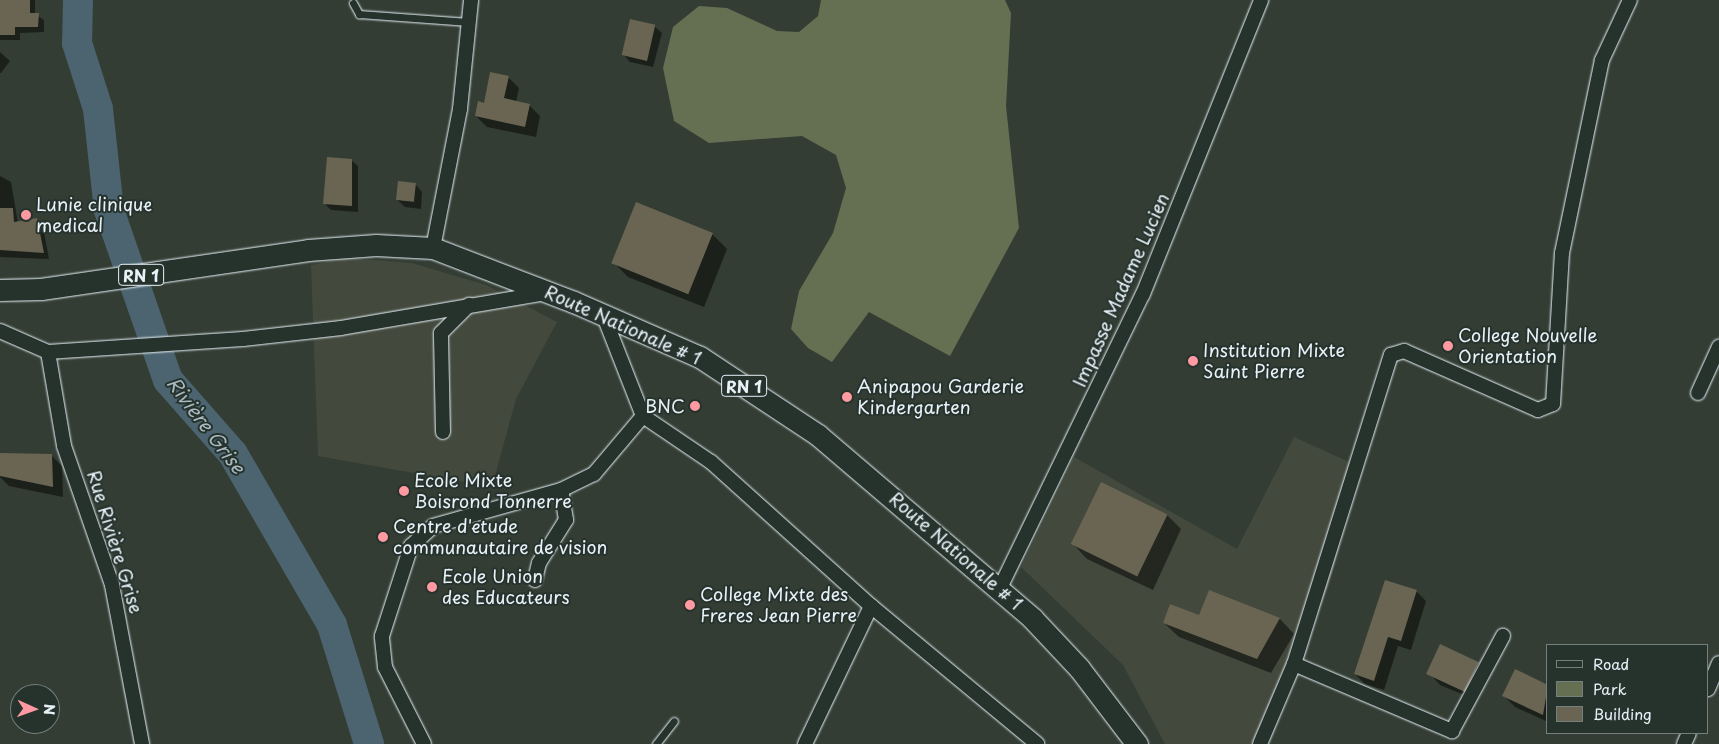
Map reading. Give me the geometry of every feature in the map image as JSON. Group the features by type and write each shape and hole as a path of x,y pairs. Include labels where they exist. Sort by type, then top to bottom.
{"main road":[{"name":"Route Nationale # 1","path":"0,290 41,289 308,250 376,245 433,248 549,292 700,357 818,435 1000,588 1079,668 1137,744"}],"street":[{"path":"433,248 460,109 471,0"},
{"name":"Impasse Madame Lucien","path":"1000,588 1143,294 1261,0"},
{"path":"1260,744 1294,664 1391,355 1404,351 1538,410 1553,404 1562,253 1602,60 1630,0"},
{"path":"0,331 53,351 244,339 342,328 549,292"},
{"path":"443,432 441,334 469,305"},
{"path":"603,314 643,416 711,462 871,606 1038,744"},
{"path":"1698,393 1719,347"},
{"name":"Rue Rivière Grise","path":"53,351 64,446 112,585 142,744"},
{"path":"424,744 385,667 382,636 412,546 433,526 561,490 594,474 643,416"},
{"path":"535,580 539,563 566,520 561,490"},
{"path":"805,744 871,606"},
{"path":"1294,664 1452,731 1503,636"},
{"path":"1709,687 1719,663"}],"lane":[{"path":"353,4 359,14 469,22"},
{"path":"656,744 674,721"}],"shaded area":[{"path":"347,258 412,263 486,285 557,322 516,399 492,487 318,456 311,265"},
{"path":"1294,437 1360,467 1330,582 1265,744 1165,744 1123,665 1021,567 1074,457 1237,549"}],"green space":[{"path":"821,0 1005,0 1011,13 1006,106 1019,228 950,356 869,312 832,362 808,348 791,329 799,291 833,233 846,188 836,155 802,136 709,143 674,121 663,68 673,27 699,6 727,8 777,31 799,32 818,16"}],"building":[{"path":"0,0 30,0 30,13 39,13 38,27 15,27 15,35 0,35"},
{"path":"630,19 655,25 647,61 622,55"},
{"path":"490,72 509,76 504,98 530,104 525,127 475,116 478,101 484,103"},
{"path":"327,157 352,159 352,206 323,204"},
{"path":"398,181 416,183 414,202 396,200"},
{"path":"636,202 713,233 688,294 611,263"},
{"path":"0,208 13,208 14,222 37,218 44,253 0,250"},
{"path":"0,453 52,454 53,487 0,476"},
{"path":"1101,482 1168,514 1137,576 1071,544"},
{"path":"1385,580 1417,590 1401,641 1388,637 1374,681 1354,674"},
{"path":"1209,590 1280,618 1257,659 1163,623 1170,604 1199,615"},
{"path":"1440,644 1479,662 1465,692 1426,674"},
{"path":"1515,669 1546,684 1543,715 1502,696"}],"waterway":[{"name":"Rivière Grise","path":"78,0 77,43 98,109 109,210 168,380 233,454 332,625 369,744"}],"place":[{"name":"Lunie clinique medical","path":"26,215"},
{"name":"College Nouvelle Orientation","path":"1448,346"},
{"name":"Institution Mixte Saint Pierre","path":"1193,361"},
{"name":"Anipapou Garderie Kindergarten","path":"847,397"},
{"name":"BNC","path":"695,406"},
{"name":"Ecole Mixte Boisrond Tonnerre","path":"404,491"},
{"name":"Centre d'etude communautaire de vision","path":"383,537"},
{"name":"Ecole Union des Educateurs","path":"432,587"},
{"name":"College Mixte des Freres Jean Pierre","path":"690,605"}]}
